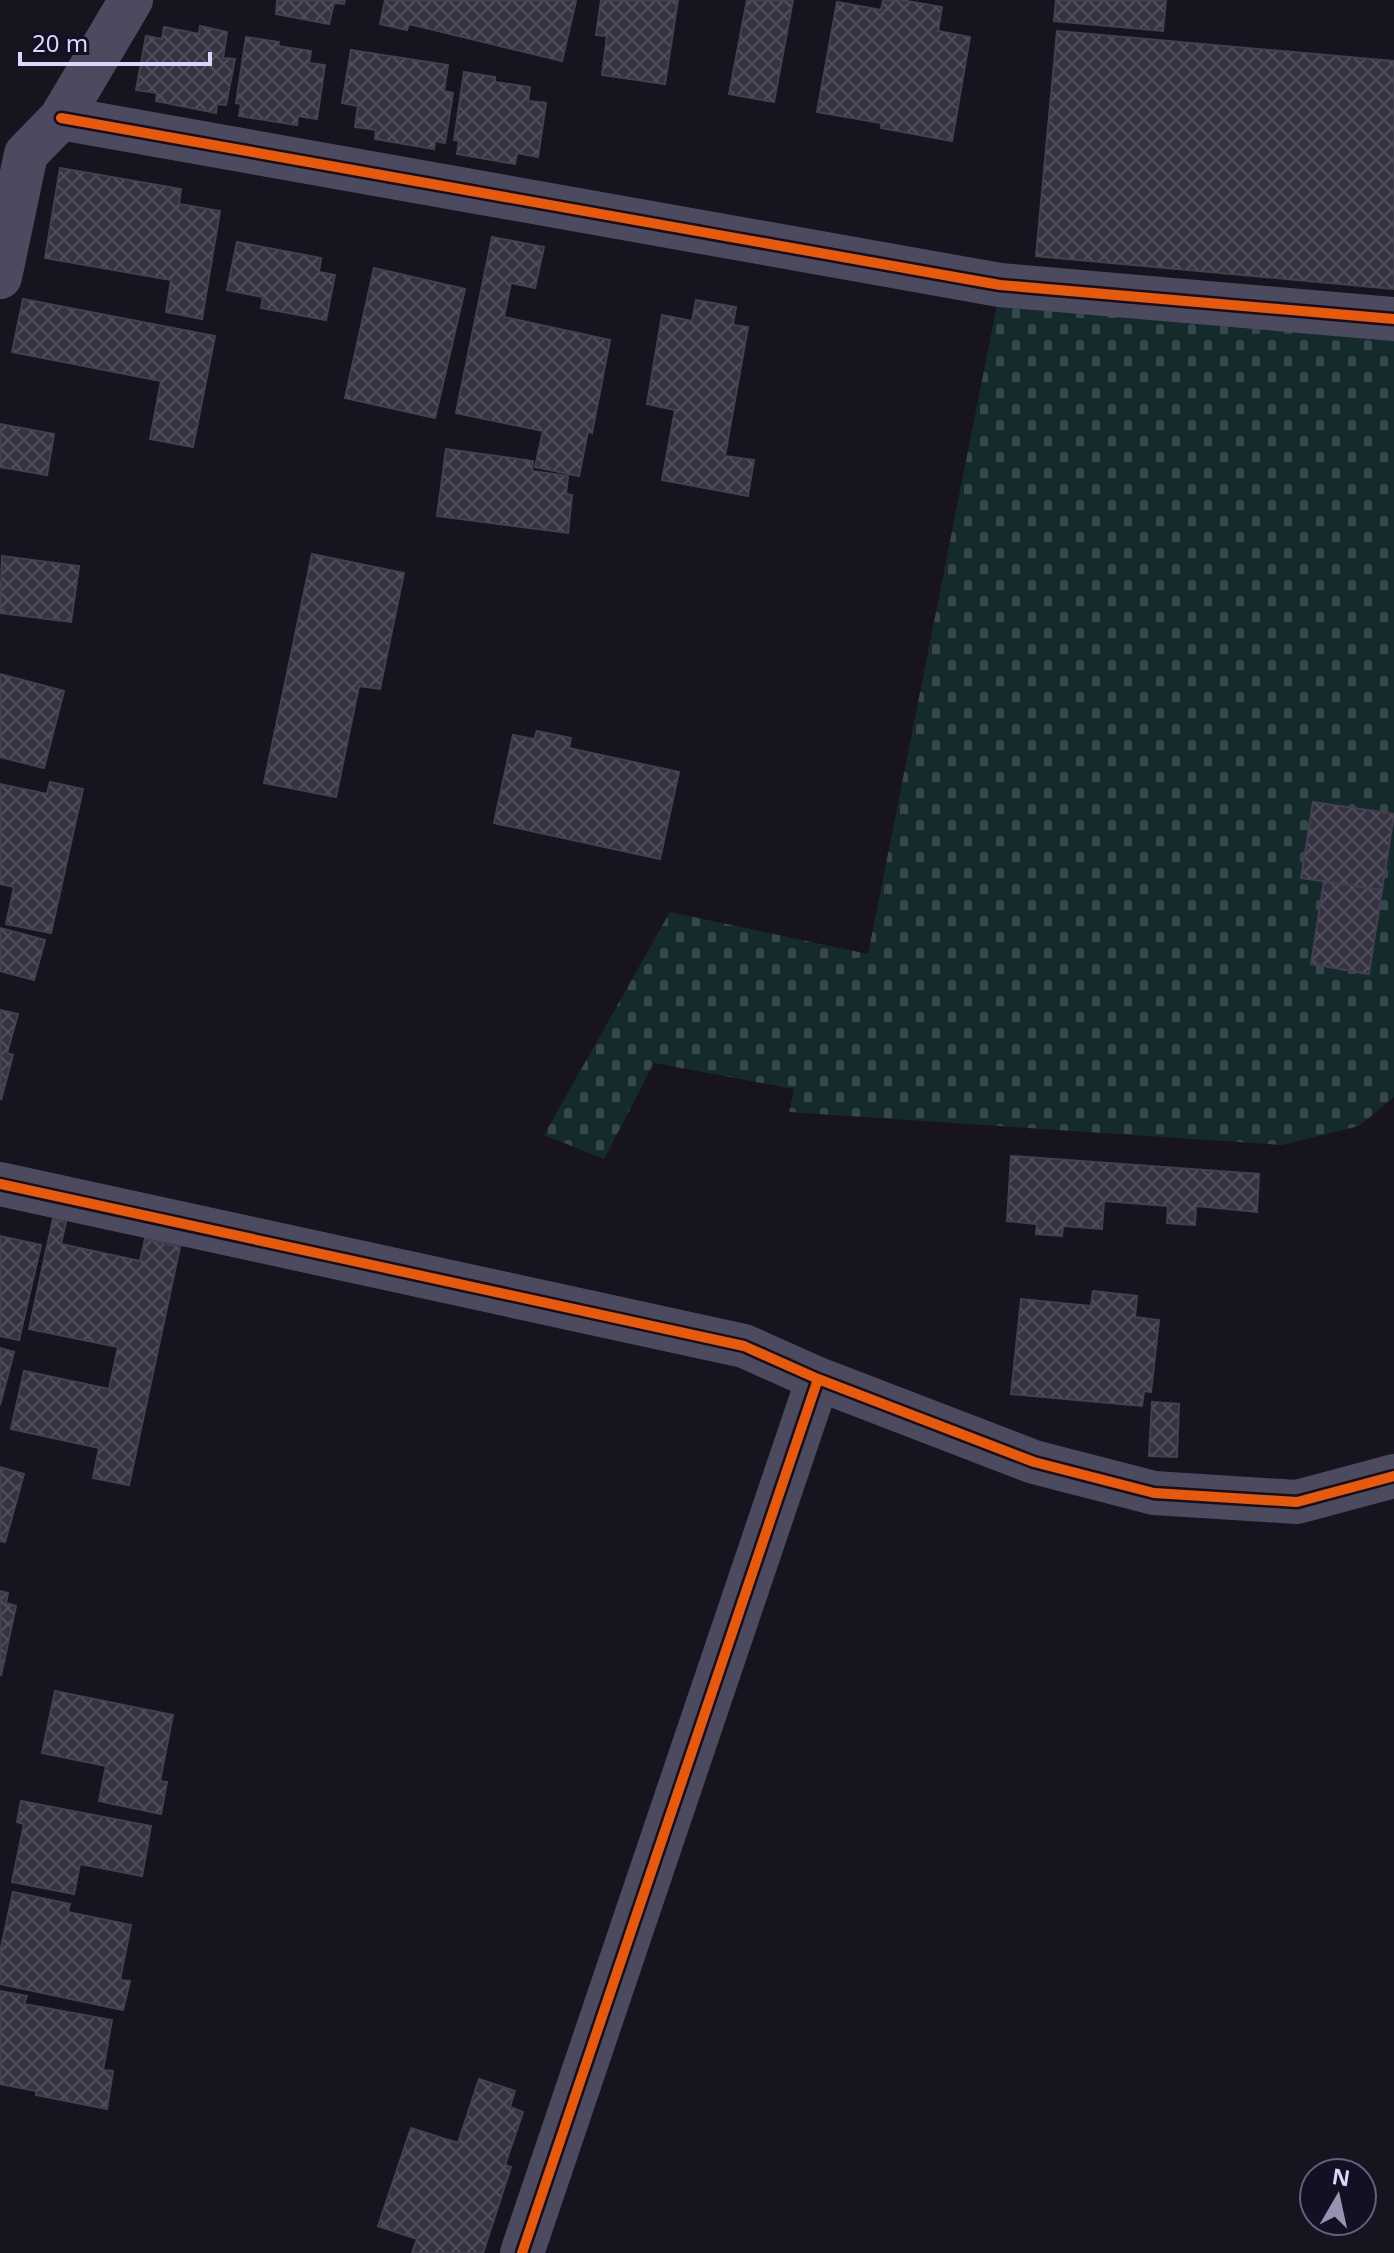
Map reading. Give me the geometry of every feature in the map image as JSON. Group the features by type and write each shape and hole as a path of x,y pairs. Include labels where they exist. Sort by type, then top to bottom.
{"street":[{"path":"0,277 13,156 61,118 131,0"},
{"path":"61,118 1000,285 1394,319"},
{"path":"0,1184 744,1346 818,1379 1034,1462 1154,1493 1297,1502 1394,1476"},
{"path":"522,2253 818,1379"}],"green space":[{"path":"997,305 1394,335 1394,1097 1359,1126 1282,1145 789,1112 794,1089 654,1063 604,1159 544,1135 670,912 868,954"}],"building":[{"path":"277,0 345,0 344,4 334,3 329,24 276,14"},
{"path":"385,0 576,1 562,61 409,24 407,30 380,24"},
{"path":"601,0 678,0 665,84 602,75 607,36 596,35"},
{"path":"747,0 793,0 774,102 729,94"},
{"path":"883,0 942,7 938,31 970,37 952,141 881,128 881,123 817,112 837,2 881,10"},
{"path":"1056,0 1166,0 1163,31 1054,21"},
{"path":"200,26 227,32 223,58 235,59 226,105 217,104 216,113 156,101 157,93 136,90 146,36 162,39 164,27 199,34"},
{"path":"1057,31 1394,61 1394,289 1036,256"},
{"path":"246,37 311,51 309,63 325,65 317,119 298,116 297,125 239,116 241,104 236,103"},
{"path":"351,50 448,65 444,91 453,93 445,143 435,141 434,149 375,139 376,130 355,127 358,106 342,103"},
{"path":"464,72 495,77 495,82 530,87 528,101 546,103 538,157 517,153 515,164 457,154 459,141 454,140"},
{"path":"60,168 181,189 179,204 220,211 202,319 166,312 171,280 45,258"},
{"path":"492,237 544,247 535,288 511,283 504,317 610,340 592,433 588,431 579,476 535,467 543,431 456,413"},
{"path":"237,242 321,258 319,272 335,275 326,320 261,308 263,297 227,290"},
{"path":"374,268 465,289 435,418 345,398"},
{"path":"23,299 215,336 193,447 150,439 161,381 12,352"},
{"path":"696,300 736,307 733,325 748,327 725,456 754,460 748,496 662,480 675,410 647,404 662,315 692,321"},
{"path":"0,424 54,434 47,475 0,467"},
{"path":"446,449 533,461 532,471 568,476 566,494 572,495 568,533 437,516"},
{"path":"312,554 404,573 380,689 359,686 336,797 264,783"},
{"path":"2,556 79,566 71,622 0,613"},
{"path":"0,674 64,691 44,768 0,757"},
{"path":"537,731 571,738 569,748 679,772 660,859 494,823 513,735 534,739"},
{"path":"50,782 83,789 51,933 6,924 14,887 0,884 0,784 47,794"},
{"path":"1313,802 1394,814 1382,890 1301,878"},
{"path":"1324,881 1382,890 1369,974 1311,964"},
{"path":"0,928 45,940 34,980 0,971"},
{"path":"0,1010 18,1014 7,1053 13,1055 1,1100"},
{"path":"1011,1156 1259,1174 1257,1212 1196,1206 1195,1225 1167,1223 1168,1206 1104,1201 1102,1229 1063,1226 1062,1236 1036,1234 1037,1224 1007,1221"},
{"path":"53,1219 66,1222 61,1244 140,1261 145,1239 180,1247 129,1485 93,1478 99,1448 11,1429 24,1371 109,1389 118,1347 29,1329"},
{"path":"0,1236 41,1245 19,1340 0,1336"},
{"path":"1093,1291 1137,1296 1135,1317 1159,1320 1151,1392 1144,1391 1142,1406 1011,1394 1021,1299 1091,1306"},
{"path":"0,1348 14,1352 0,1405"},
{"path":"1152,1402 1179,1404 1177,1457 1149,1456"},
{"path":"0,1467 24,1474 5,1542 0,1541"},
{"path":"0,1591 8,1593 6,1603 16,1606 1,1676"},
{"path":"55,1691 173,1715 160,1781 167,1782 161,1814 99,1801 106,1766 42,1753"},
{"path":"21,1801 151,1826 142,1876 80,1864 74,1894 12,1882 24,1824 17,1822"},
{"path":"13,1892 70,1904 68,1912 131,1925 120,1980 130,1981 123,2010 0,1984 0,1952"},
{"path":"0,1991 27,1996 24,2004 112,2020 103,2070 113,2071 107,2109 36,2095 36,2091 0,2084"},
{"path":"479,2079 515,2091 510,2107 523,2112 505,2165 511,2167 483,2253 412,2253 417,2239 378,2226 411,2128 458,2143"}],"cycle path":[{"path":"61,118 1000,285 1394,319"},
{"path":"0,1184 744,1346 818,1379 1034,1462 1154,1493 1297,1502 1394,1476"},
{"path":"522,2253 818,1379"}]}
